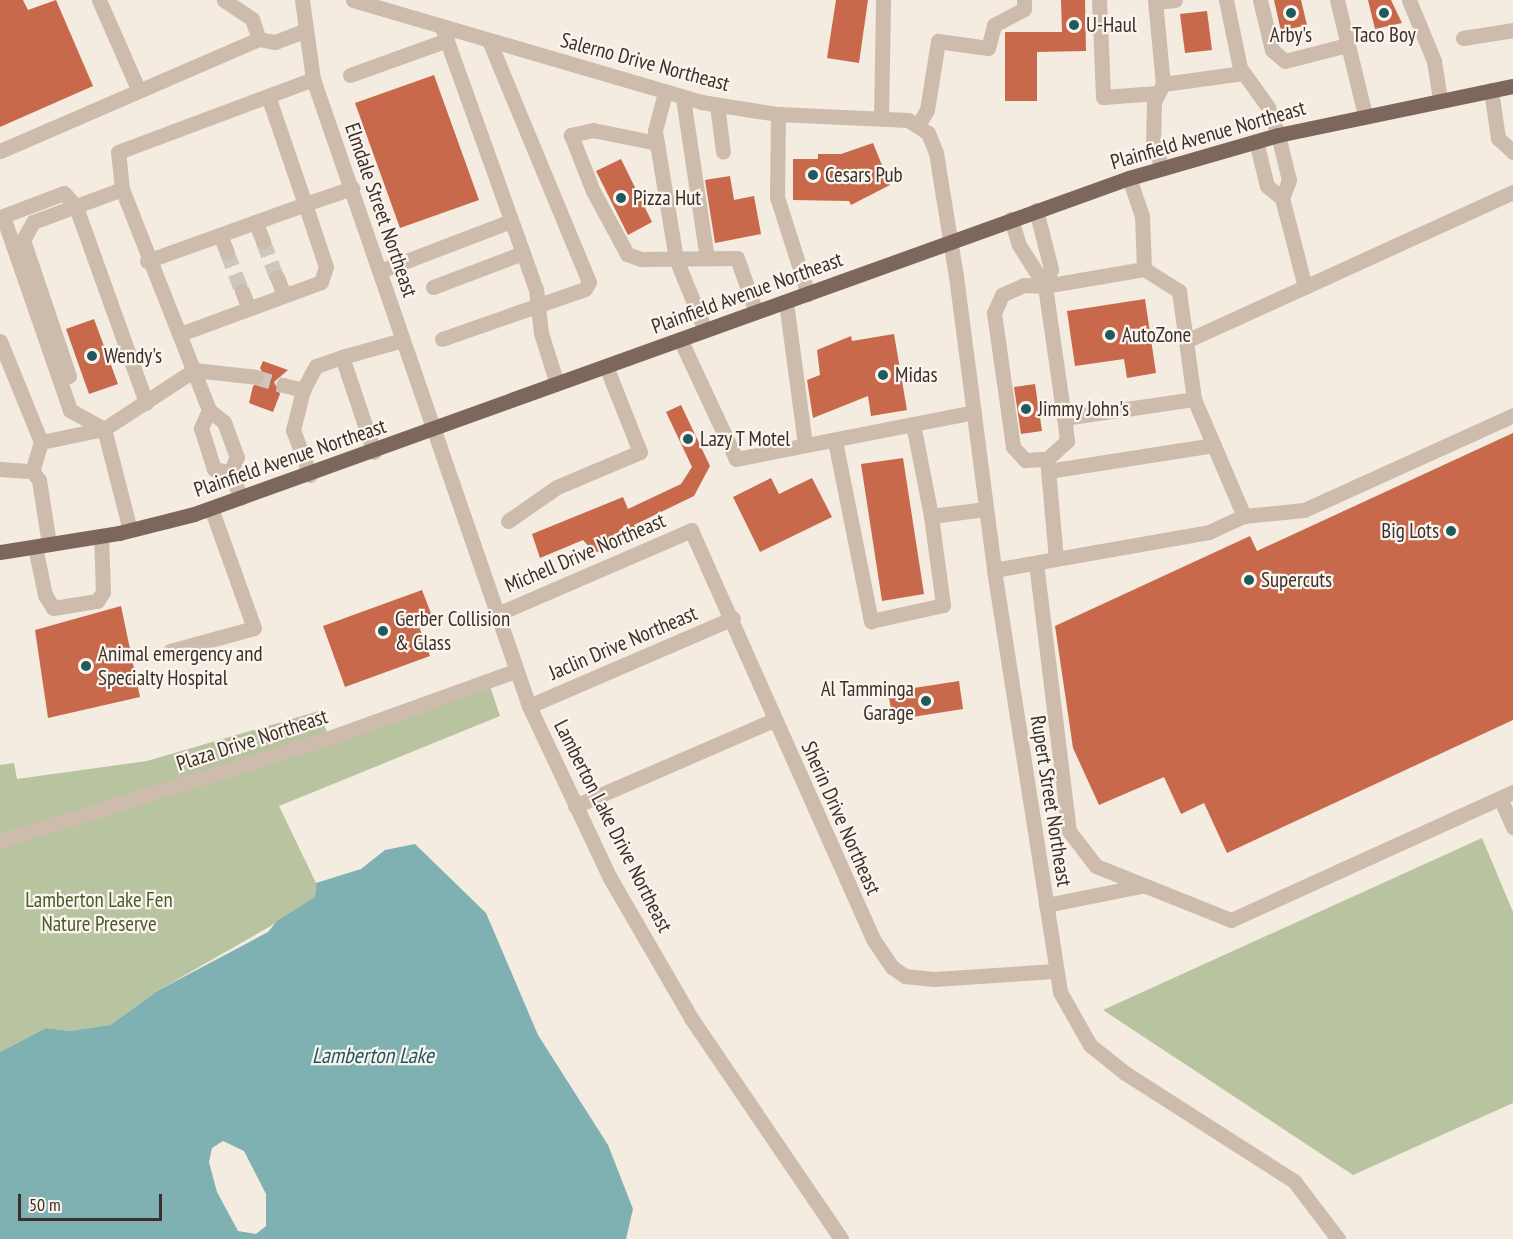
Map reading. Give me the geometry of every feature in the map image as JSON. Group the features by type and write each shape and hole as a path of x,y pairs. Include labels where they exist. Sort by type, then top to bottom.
{"main road":[{"name":"Plainfield Avenue Northeast","path":"0,552 130,530 211,508 374,452 950,240 1128,178 1278,135 1440,98 1513,86"}],"street":[{"path":"99,0 139,91"},
{"path":"224,0 252,19 259,39"},
{"name":"Elmdale Street Northeast","path":"302,0 303,31 313,79 352,188 432,430"},
{"name":"Salerno Drive Northeast","path":"353,0 444,33 489,40 683,98 778,114 881,118 918,125"},
{"path":"881,118 883,0"},
{"path":"950,240 936,153 927,133 918,125 927,110 938,41 988,48 994,25 1024,9 1024,0"},
{"path":"1099,0 1103,97 1243,73"},
{"path":"1161,168 1153,142 1161,88 1156,1 1175,0"},
{"path":"1226,0 1243,73 1268,107 1278,135 1289,180 1282,198 1305,287"},
{"path":"1260,0 1272,50 1285,61 1347,45"},
{"path":"1336,0 1365,115"},
{"path":"1409,0 1434,61 1440,98"},
{"path":"1463,38 1513,30"},
{"path":"0,151 259,39 275,42 303,31"},
{"path":"350,75 444,33 523,253 540,306 541,333 557,384"},
{"path":"442,339 585,289 588,274 489,40"},
{"path":"241,498 230,472 237,457 224,422 209,410 180,334 147,261 122,189 118,152 313,79"},
{"path":"1491,90 1498,138 1513,152"},
{"path":"665,93 655,131 676,259 705,330"},
{"path":"180,334 321,282 326,267 267,96"},
{"path":"683,98 707,258"},
{"path":"717,105 723,152"},
{"path":"778,114 777,197 808,294"},
{"path":"657,143 593,130 571,135 593,191 627,254 641,259 737,258 756,312"},
{"path":"1256,141 1267,186 1282,198"},
{"path":"1128,178 1142,216 1144,269"},
{"path":"147,261 352,188"},
{"path":"70,410 74,391 23,240 33,222 122,189"},
{"path":"1186,341 1513,192"},
{"path":"130,530 104,429 70,410 3,216 64,193 76,207 146,403"},
{"path":"1036,210 1051,268 1045,286"},
{"path":"1011,219 1019,245 1045,286 1064,418 1067,441 1048,465 1056,559"},
{"path":"380,271 511,221"},
{"path":"255,222 263,241"},
{"path":"220,235 227,252"},
{"name":"Rupert Street Northeast","path":"950,240 994,570 1060,992 1090,1045 1125,1073 1294,1181 1338,1239"},
{"path":"433,287 523,253"},
{"path":"1214,445 1048,465 1025,459 1013,447 994,313 996,302 1009,289 1045,286 1144,269 1179,291 1194,399 1214,445 1244,516"},
{"path":"277,278 284,295"},
{"path":"242,291 249,308"},
{"path":"786,302 805,445"},
{"path":"680,339 736,459 974,412"},
{"path":"310,475 293,430 303,390 316,366 403,340"},
{"path":"0,341 41,442 32,471"},
{"path":"342,357 374,452"},
{"path":"508,521 557,487 640,452 606,366"},
{"path":"41,442 104,429 194,370 256,377"},
{"path":"283,385 303,390"},
{"path":"1064,418 1194,399"},
{"path":"209,410 201,428 214,469 230,472"},
{"path":"994,570 1209,532 1244,516 1304,510 1513,415"},
{"path":"835,441 871,621 943,605 931,516 913,424"},
{"name":"Lamberton Lake Drive Northeast","path":"432,430 515,671 529,706 610,878 691,1018 840,1239"},
{"path":"0,470 32,471"},
{"path":"32,471 39,480 45,595 53,608 97,601 103,592 101,536"},
{"path":"170,651 254,628 211,508"},
{"path":"931,516 986,509"},
{"name":"Michell Drive Northeast","path":"495,615 691,531"},
{"name":"Sherin Drive Northeast","path":"691,531 733,618 774,720 873,939 892,967 905,976 934,979 1055,971"},
{"path":"1036,563 1069,831 1096,866 1141,886 1231,920 1506,795 1513,827"},
{"name":"Jaclin Drive Northeast","path":"529,706 733,618"},
{"name":"Plaza Drive Northeast","path":"0,841 329,738 515,671"},
{"path":"575,806 774,720"},
{"path":"1046,905 1141,886"}],"green space":[{"name":"Lamberton Lake Fen Nature Preserve","path":"488,680 500,716 279,806 316,883 315,897 297,911 159,990 110,1025 69,1031 46,1028 0,1052 0,765 14,763 17,779 147,761 319,711 329,738"},
{"path":"1482,838 1513,912 1513,1103 1353,1175 1103,1010"}],"water":[{"name":"Lamberton Lake","path":"415,844 486,913 538,1035 608,1145 633,1209 626,1239 0,1239 0,1052 46,1028 69,1031 110,1025 159,990 268,932 277,921 315,897 316,883 361,869 385,850","holes":["223,1141 244,1151 266,1194 266,1226 256,1234 238,1231 217,1192 209,1162 212,1148"]}],"building":[{"path":"0,0 23,0 28,10 56,0 93,86 0,127"},
{"path":"836,0 868,0 859,63 827,58"},
{"path":"1061,0 1085,0 1086,51 1037,52 1037,101 1005,101 1005,32 1062,32"},
{"name":"Arby's","path":"1274,0 1301,0 1307,25 1281,31"},
{"name":"Taco Boy","path":"1368,0 1391,0 1402,23 1375,29"},
{"name":"U-Haul","path":"1207,11 1212,50 1185,53 1180,14"},
{"path":"434,75 479,200 400,228 355,103"},
{"path":"873,143 890,185 851,205 849,201 793,200 793,159 818,159 818,154 841,154"},
{"name":"Pizza Hut","path":"621,159 652,222 628,235 596,171"},
{"path":"730,176 734,200 754,196 761,234 715,243 705,180"},
{"name":"AutoZone","path":"1145,299 1156,373 1127,378 1124,359 1075,366 1067,311"},
{"name":"Wendy's","path":"94,319 118,384 89,394 66,329"},
{"path":"894,334 907,410 871,416 868,396 813,418 807,380 820,375 817,350 851,336 852,341"},
{"path":"263,361 288,370 274,382 280,394 273,412 249,403 253,386 266,379 260,368"},
{"name":"Jimmy John's","path":"1035,384 1042,431 1021,434 1014,387"},
{"path":"681,405 710,466 694,496 634,525 638,534 595,553 583,540 540,558 532,534 623,497 628,509 681,484 692,467 666,412"},
{"path":"1513,433 1513,720 1227,853 1204,803 1181,814 1164,777 1099,805 1073,748 1055,626 1250,536 1257,551"},
{"path":"903,458 924,594 882,601 861,464"},
{"path":"771,478 779,494 812,478 832,517 760,552 733,497"},
{"path":"422,590 432,616 417,621 430,656 345,687 323,626"},
{"name":"Animal emergency and Specialty Hospital","path":"121,606 140,697 48,718 35,630"},
{"name":"Al Tamminga Garage","path":"959,681 963,709 893,720 888,692"}],"tunnel":[{"path":"263,241 277,277"},
{"path":"227,252 242,291"},
{"path":"256,377 283,385"}],"place":[{"name":"Arby's","path":"1291,13"},
{"name":"Taco Boy","path":"1384,13"},
{"name":"U-Haul","path":"1074,25"},
{"name":"Cesars Pub","path":"813,175"},
{"name":"Pizza Hut","path":"621,198"},
{"name":"AutoZone","path":"1110,335"},
{"name":"Wendy's","path":"92,356"},
{"name":"Midas","path":"883,375"},
{"name":"Jimmy John's","path":"1026,409"},
{"name":"Lazy T Motel","path":"688,439"},
{"name":"Big Lots","path":"1451,531"},
{"name":"Supercuts","path":"1249,580"},
{"name":"Gerber Collision & Glass","path":"383,631"},
{"name":"Animal emergency and Specialty Hospital","path":"86,666"},
{"name":"Al Tamminga Garage","path":"926,701"}]}
